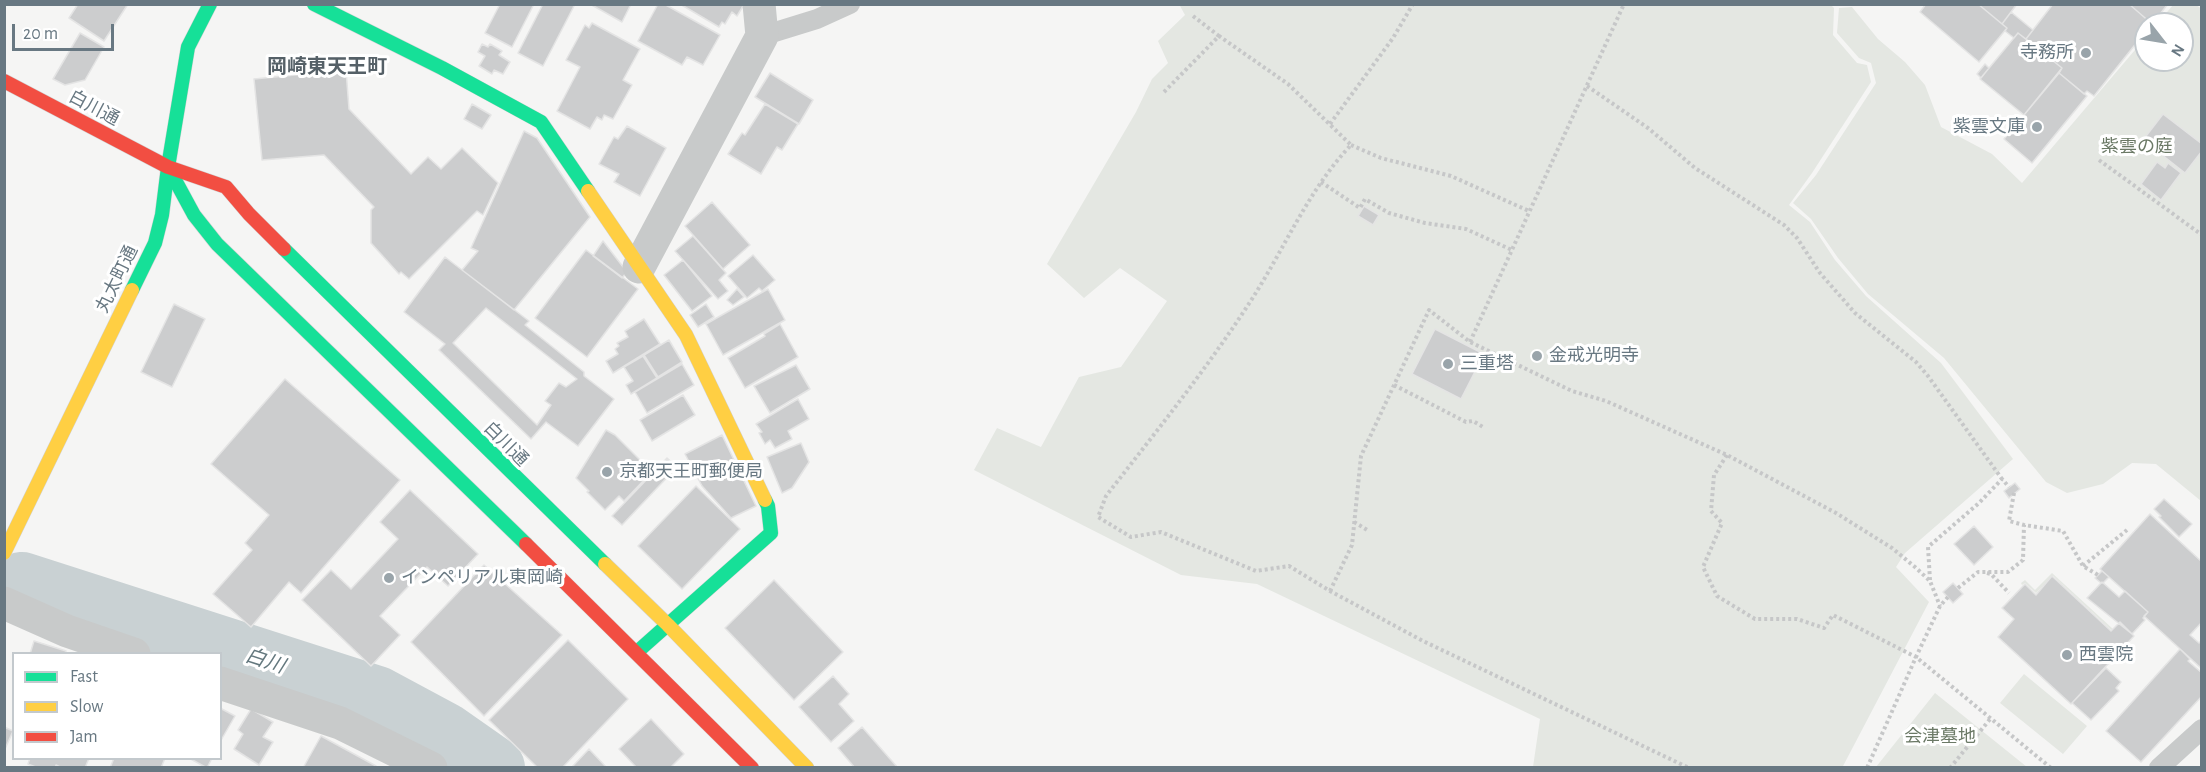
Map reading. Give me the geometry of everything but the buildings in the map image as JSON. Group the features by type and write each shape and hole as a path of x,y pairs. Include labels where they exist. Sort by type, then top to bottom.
{"main road":[{"name":"丸太町通","path":"4,554 155,243 162,215 188,47 210,4"},
{"path":"314,4 442,68 542,122 686,335 768,506 771,533 637,652"},
{"name":"白川通","path":"4,81 168,167 226,187 249,214 339,304 668,625 799,765"},
{"path":"168,167 194,215 217,244 637,652 752,768"}],"street":[{"path":"639,267 761,20"},
{"path":"4,603 67,631 128,652"},
{"path":"222,683 340,723 431,768"}],"lane":[{"path":"761,20 817,19 850,4"},
{"path":"2159,768 2202,729"}],"path":[{"path":"1329,125 1393,38 1413,4"},
{"path":"1470,342 1624,4"},
{"path":"1193,16 1288,84 1352,145 1381,158 1451,176 1530,211"},
{"path":"1164,92 1219,36"},
{"path":"1587,87 1648,128 1695,168 1784,225 1797,238 1820,273 1855,313 1916,362 2009,487"},
{"path":"1352,145 1337,160 1321,182 1251,301 1195,381 1106,496 1098,517 1131,537 1161,532 1256,571 1289,566 1330,591 1496,677 1689,768"},
{"path":"2099,160 2202,235"},
{"path":"1321,182 1360,208 1365,199 1389,213 1425,224 1466,229 1512,250"},
{"path":"1330,591 1352,545 1361,456 1429,310 1470,342 1572,391 1606,401 1727,455 1836,513 1892,548 1930,581"},
{"path":"1394,385 1466,422 1473,421 1483,427"},
{"path":"1727,455 1714,475 1711,511 1722,524 1703,567 1717,596 1755,618 1797,619 1824,628 1833,615 1916,657 2051,768"},
{"path":"1940,606 1930,581 1928,547 1979,503 2002,479"},
{"path":"2014,493 2009,521 2063,531 2083,566 2098,575"},
{"path":"1354,522 1369,531"},
{"path":"1958,588 1978,572 2008,572 2023,561 2024,525"},
{"path":"2083,566 2127,530"},
{"path":"1978,572 1991,574 2009,593"},
{"path":"1867,768 1940,606 1948,597"},
{"path":"1950,768 1990,718"}],"green space":[{"path":"1179,4 1831,5 1834,8 1833,35 1857,63 1867,65 1871,82 1789,205 1810,222 1835,260 1866,296 1941,363 2013,459 1905,553 1896,567 1929,602 1842,768 1533,767 1540,719 1257,584 1181,575 974,470 997,428 1041,447 1079,377 1121,367 1167,301 1120,268 1084,298 1047,264 1136,112 1152,79 1168,63 1158,41 1185,15"},
{"name":"紫雲の庭","path":"2173,5 2196,5 2202,9 2201,501 2156,464 2132,463 2103,484 2067,493 2046,482 1944,358 1868,294 1838,258 1811,219 1793,203 1816,175 1876,83 1871,63 1859,58 1837,33 1839,8 1852,7 1878,39 1905,62 1925,85 1941,127 1992,154 2022,183 2134,51 2134,72 2194,72 2194,12 2167,12"},
{"path":"2052,573 2113,629 2111,630 2053,576 2036,593 2025,583 2022,585 2021,583 2025,580 2035,590"},
{"path":"2024,674 2087,726 2063,754 2000,703"},
{"name":"会津墓地","path":"1935,693 2027,767 1876,767"}],"waterway":[{"name":"白川","path":"22,583 377,697 444,733 494,768"}],"traffic: fast":[{"path":"168,167 188,47 210,4"},
{"path":"314,4 442,68 541,122 588,191"},
{"path":"132,290 155,243 162,215 168,167"},
{"path":"168,167 194,215 217,244 526,544"},
{"path":"284,249 605,564"},
{"path":"637,652 771,533 768,506 765,500"}],"traffic: slow":[{"path":"588,191 686,335 765,500"},
{"path":"4,553 132,290"},
{"path":"605,564 668,625 807,768"}],"traffic: jam":[{"path":"4,81 168,167 226,187 284,249"},
{"path":"526,544 752,768"}],"place":[{"name":"寺務所","path":"2086,53"},
{"name":"紫雲文庫","path":"2037,127"},
{"name":"金戒光明寺","path":"1537,356"},
{"name":"三重塔","path":"1448,364"},
{"name":"京都天王町郵便局","path":"607,472"},
{"name":"インペリアル東岡崎","path":"389,578"},
{"name":"西雲院","path":"2067,655"}],"district":[{"name":"岡崎東天王町","path":"327,67"}]}
